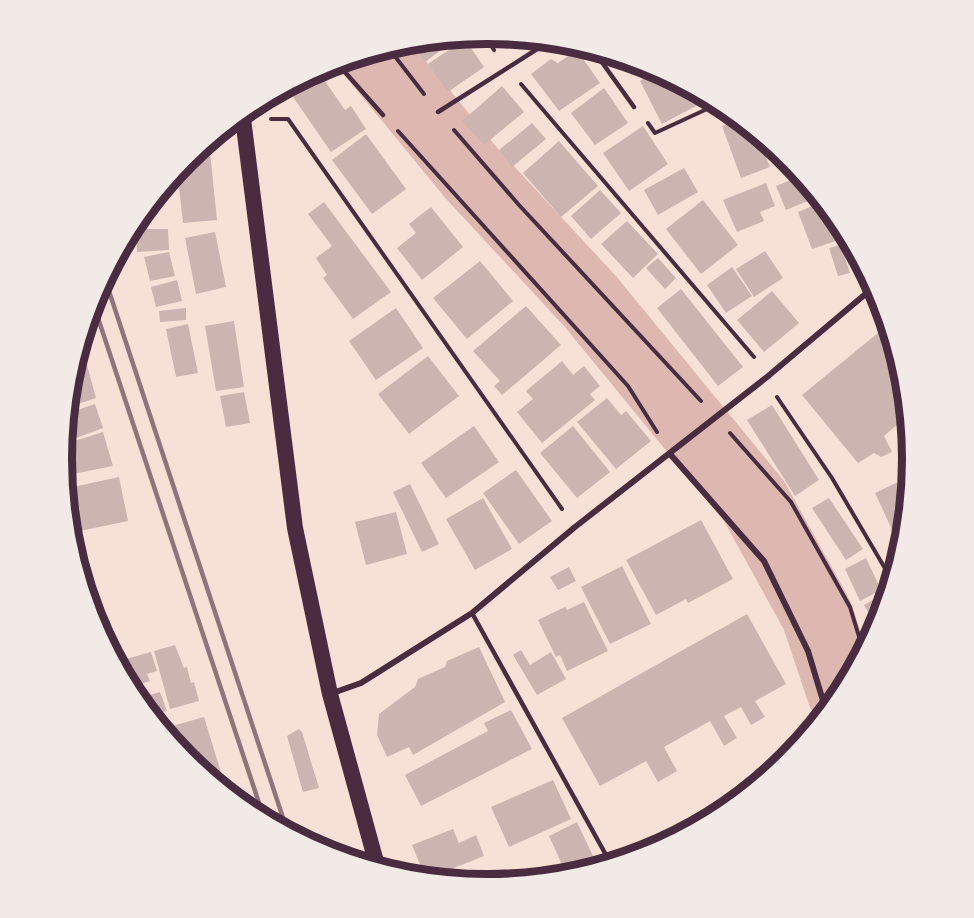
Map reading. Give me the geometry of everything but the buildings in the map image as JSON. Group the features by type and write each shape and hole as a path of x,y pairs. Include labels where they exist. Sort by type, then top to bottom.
{"highway":[{"path":"244,122 296,528 330,694 375,859"}],"street":[{"path":"330,694 361,683 472,613 575,527 767,377 868,292"},
{"path":"673,452 764,561 808,651 823,703"}],"lane":[{"path":"438,112 540,47"},
{"path":"600,60 634,107"},
{"path":"343,70 383,115"},
{"path":"472,613 607,856"}],"path":[{"path":"393,54 438,112 519,204 791,502 850,608 861,642"},
{"path":"506,67 753,357 887,572"},
{"path":"634,107 656,133 709,108"},
{"path":"383,115 628,386 673,452"},
{"path":"252,116 288,118 575,527"}],"waterway":[{"path":"377,59 473,175 590,301 754,501 817,615 839,680"}],"railway":[{"path":"108,288 284,822"},
{"path":"97,316 260,807"}]}
